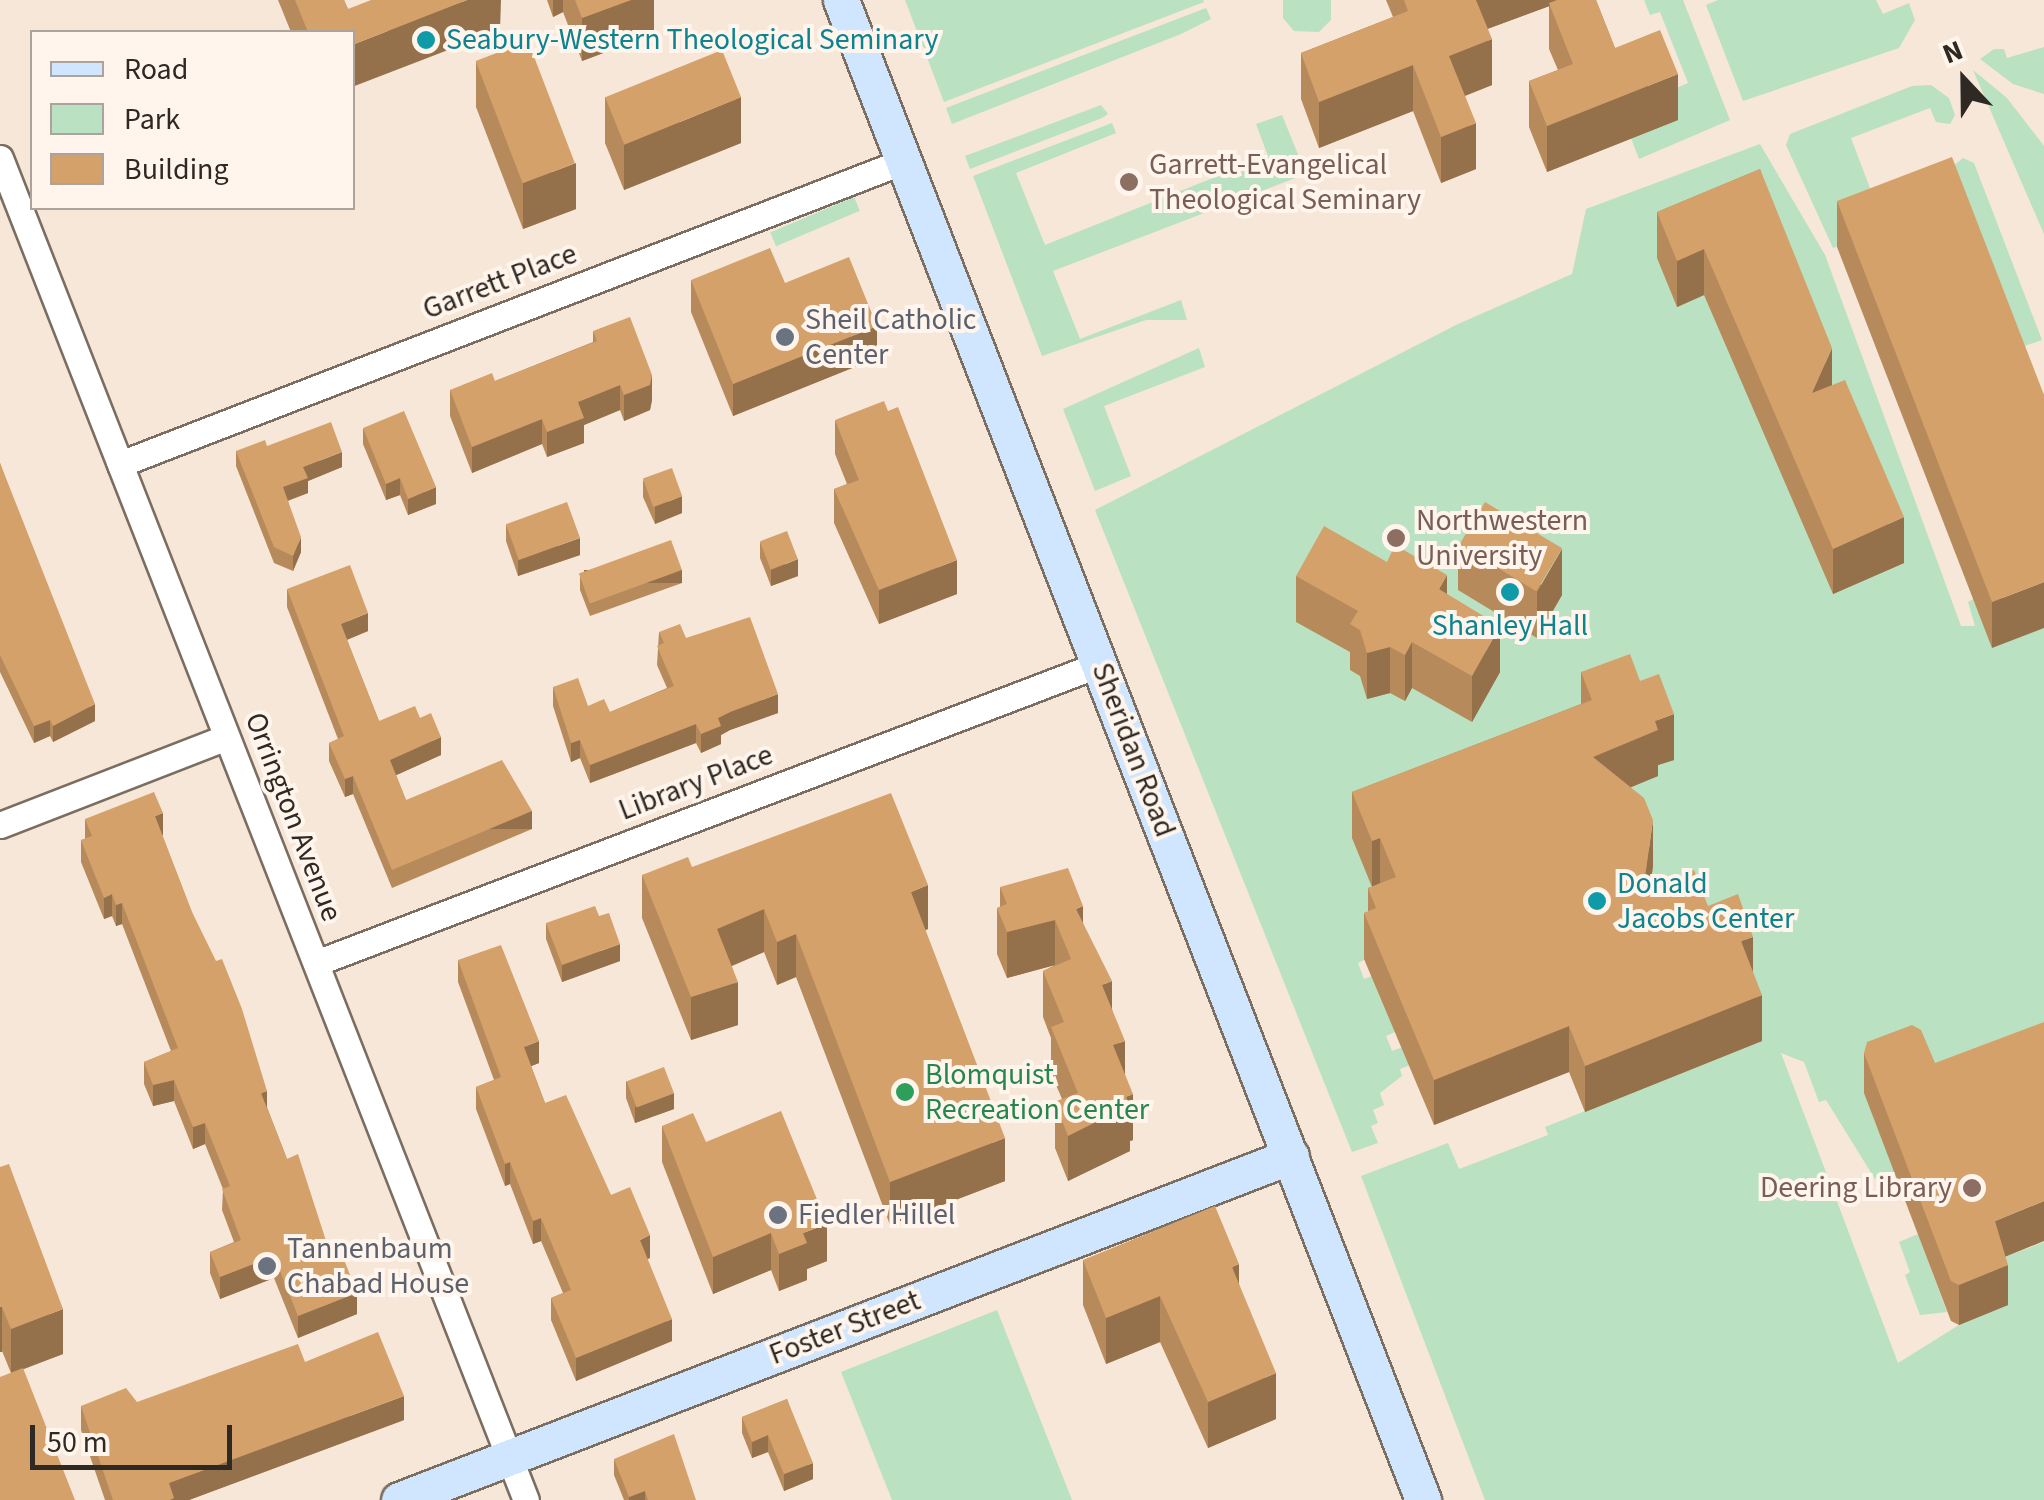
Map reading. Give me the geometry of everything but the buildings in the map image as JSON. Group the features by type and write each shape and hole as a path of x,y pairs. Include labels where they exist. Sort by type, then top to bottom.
{"main road":[{"name":"Sheridan Road","path":"841,0 1423,1500"},
{"name":"Foster Street","path":"399,1500 1291,1156"}],"street":[{"name":"Orrington Avenue","path":"0,158 526,1500"},
{"name":"Garrett Place","path":"120,464 904,161"},
{"name":"Library Place","path":"316,964 1100,664"},
{"path":"0,825 227,737"}],"green space":[{"path":"905,0 1203,0 1204,2 944,102"},
{"path":"1283,0 1331,0 1331,20 1319,32 1294,31 1283,18"},
{"path":"1644,0 1683,0 1730,120 1639,159 1631,138 1667,92 1688,83 1660,12 1650,15"},
{"path":"1718,0 1876,0 1883,14 1909,3 1915,20 1899,48 1743,101 1706,5"},
{"path":"1206,8 1211,19 1181,34 952,124 946,108"},
{"path":"2044,47 2044,94 2013,84 1980,59 1994,49 2004,49 2007,58"},
{"path":"1973,70 2007,98 2044,146 2044,234"},
{"path":"1931,85 1949,98 1955,115 1950,124 1936,122 1930,108 1851,138 1885,228 1833,248 1786,145 1790,134 1912,86"},
{"path":"1101,105 1108,114 1102,118 970,169 965,156"},
{"path":"1282,115 1306,174 1053,271 1080,339 1181,300 1187,320 1146,320 1042,356 973,176 1112,123 1116,133 1016,173 1045,245 1268,156 1256,124"},
{"path":"1760,144 1825,255 1961,626 1975,626 1968,602 1973,599 1984,626 2044,627 2044,1062 1894,1173 1875,1179 1826,1100 1819,1102 1804,1062 1781,1053 1898,1363 1959,1325 2008,1305 1995,1261 2044,1242 2044,1500 1485,1500 1361,1176 1448,1143 1459,1169 1548,1135 1545,1127 1757,1043 1367,871 1372,886 1380,883 1396,923 1376,954 1358,963 1364,979 1372,976 1395,1032 1386,1036 1392,1051 1414,1043 1421,1061 1400,1069 1402,1076 1380,1093 1384,1105 1373,1110 1378,1123 1371,1126 1378,1143 1352,1152 1095,510 1458,324 1572,274 1586,209"},
{"path":"1963,158 1974,163 2042,340 2016,349 1953,166"},
{"path":"854,197 860,211 776,246 770,233"},
{"path":"1199,348 1205,367 1104,406 1131,476 1095,491 1063,409"},
{"path":"1918,1234 1947,1312 1920,1315 1905,1275 1910,1272 1899,1242"},
{"path":"997,1310 1072,1500 892,1500 841,1372"}],"place":[{"name":"Seabury-Western Theological Seminary","path":"426,40"},
{"name":"Garrett-Evangelical Theological Seminary","path":"1129,182"},
{"name":"Sheil Catholic Center","path":"785,337"},
{"name":"Northwestern University","path":"1396,538"},
{"name":"Shanley Hall","path":"1510,592"},
{"name":"Donald Jacobs Center","path":"1597,901"},
{"name":"Blomquist Recreation Center","path":"905,1092"},
{"name":"Deering Library","path":"1972,1188"},
{"name":"Fiedler Hillel","path":"778,1215"},
{"name":"Tannenbaum Chabad House","path":"267,1266"}]}
